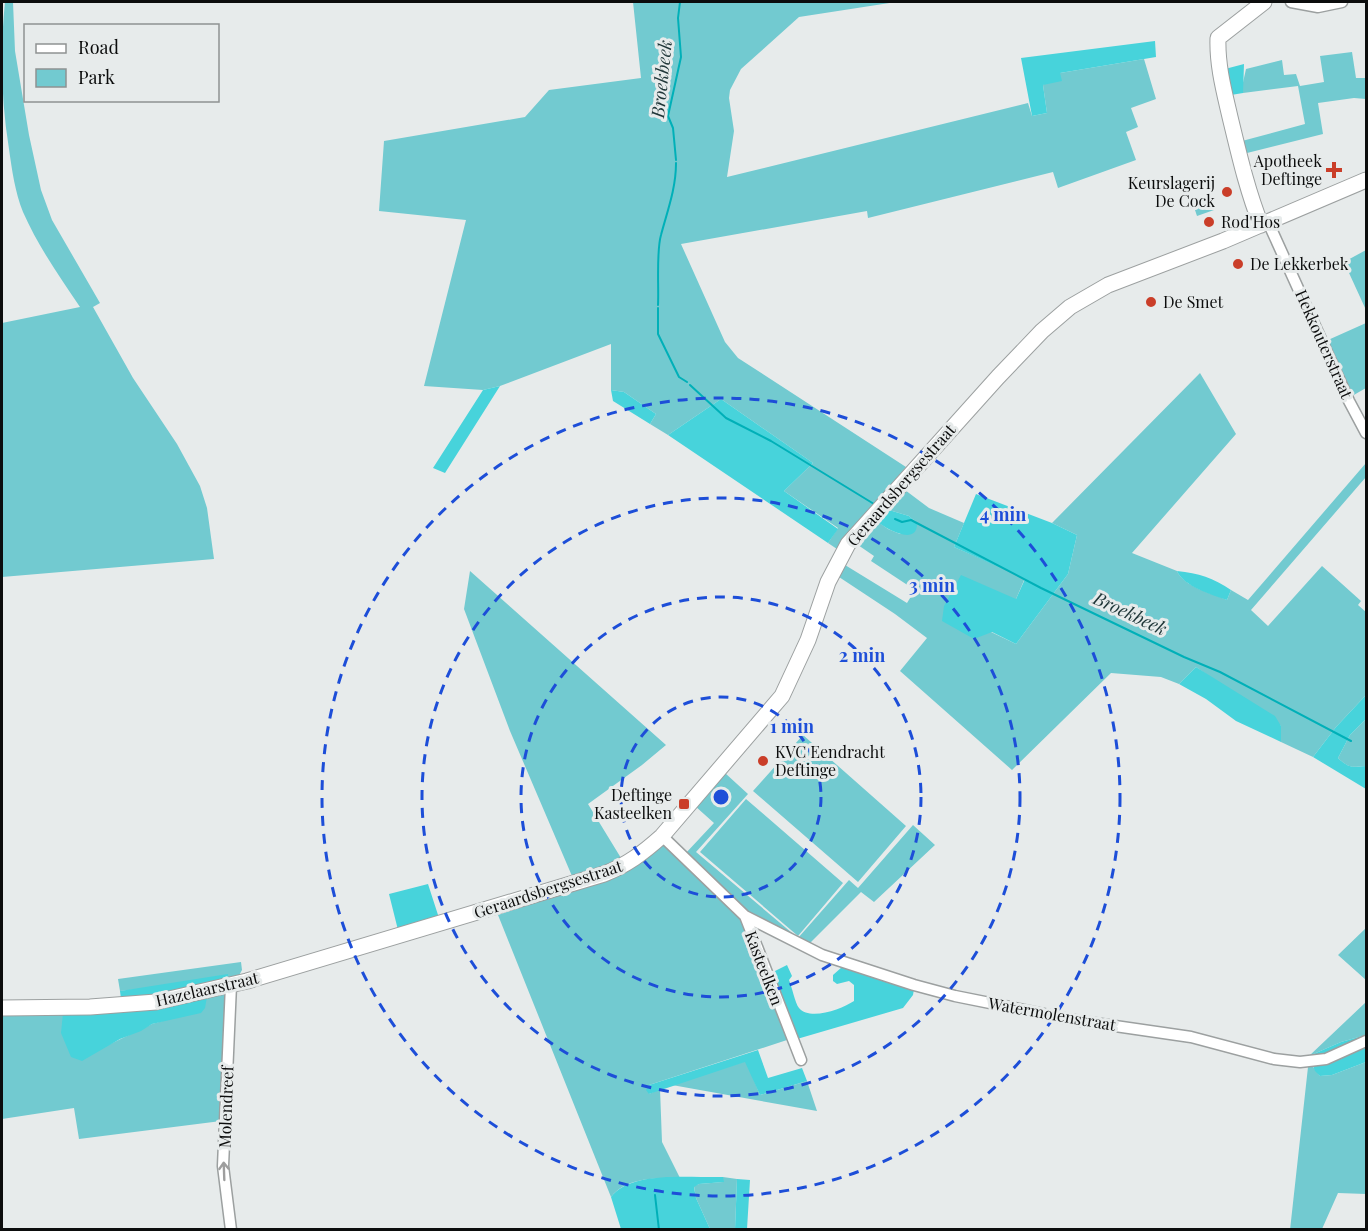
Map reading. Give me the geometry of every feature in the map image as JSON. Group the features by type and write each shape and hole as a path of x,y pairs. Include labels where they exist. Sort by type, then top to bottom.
{"street":[{"path":"1264,2 1218,38 1218,50 1222,81 1244,176 1264,224"},
{"path":"1291,2 1318,7 1342,2"},
{"name":"Geraardsbergsestraat","path":"407,933 617,869 637,858 662,836 782,696 808,640 828,582 848,544 991,384 1042,331 1070,307 1108,285 1264,224 1366,180"},
{"name":"Hekkouterstraat","path":"1264,224 1366,433"},
{"name":"Kasteelken","path":"662,836 744,916 801,1060"},
{"name":"Watermolenstraat","path":"744,916 822,955 920,987 1074,1020 1191,1037 1274,1059 1300,1062 1326,1059 1366,1041"},
{"name":"Hazelaarstraat","path":"2,1008 90,1008 156,1002 231,985 407,933"},
{"name":"Molendreef","path":"231,985 223,1166 231,1230"}],"green space":[{"path":"5,2 13,2 15,51 29,135 41,190 52,220 100,303 93,307 133,378 177,444 200,486 207,508 214,559 2,577 2,323 80,307 35,237 23,212 16,189 6,130 3,93 2,39"},
{"path":"633,2 896,2 799,17 741,69 730,90 734,131 727,177 1028,103 1032,116 1047,113 1043,85 1060,73 1144,59 1156,99 1131,108 1138,127 1126,132 1136,160 1058,188 1053,172 868,218 867,211 681,244 725,342 738,358 906,467 837,549 828,543 838,528 784,491 813,463 721,399 668,435 650,424 656,414 624,392 611,390 611,344 500,386 483,390 424,386 466,220 379,211 384,141 525,117 549,90 641,78"},
{"path":"1352,52 1356,78 1366,78 1366,99 1354,98 1318,103 1323,134 1243,154 1242,141 1305,124 1298,86 1243,93 1246,69 1282,60 1284,75 1296,74 1300,86 1324,82 1320,56"},
{"path":"1209,195 1214,210 1197,216 1192,201"},
{"path":"1366,250 1366,310 1344,262"},
{"path":"1366,323 1366,388 1352,396 1328,340"},
{"path":"1200,373 1236,434 1132,553 1177,571 1186,581 1206,592 1227,600 1231,590 1248,600 1366,463 1366,477 1251,610 1268,626 1322,566 1361,601 1358,605 1366,612 1366,695 1336,727 1313,757 1281,742 1281,726 1196,667 1179,684 1161,677 1111,673 1012,770 900,671 927,638 839,577 845,565 907,603 915,590 871,561 874,556 858,545 878,522 900,534 917,523 909,516 889,510 905,490 929,508 964,523 954,547 1025,578 1016,599 991,632 1016,644 1068,574 1077,535 1052,523"},
{"path":"470,571 666,745 588,804 621,858 607,865 572,876 510,731 464,609"},
{"path":"1366,719 1366,766 1348,766 1338,758 1350,735"},
{"path":"803,735 906,826 858,882 753,791"},
{"path":"725,773 748,794 696,852 798,938 849,880 858,888 913,825 935,845 874,902 861,892 809,944 746,912 685,854 714,823 695,806"},
{"path":"746,799 843,883 798,936 700,852"},
{"path":"661,845 667,847 741,919 790,1039 649,1085 649,1094 660,1089 662,1142 680,1178 633,1182 617,1190 611,1197 498,915 623,873 648,858"},
{"path":"1366,928 1366,980 1338,955"},
{"path":"241,962 242,970 237,979 120,991 118,979"},
{"path":"227,994 221,1121 79,1139 74,1108 2,1119 2,1014 63,1013 102,1048 152,1024 166,1020 207,997"},
{"path":"1366,1002 1366,1035 1341,1042 1309,1056"},
{"path":"746,1061 760,1095 807,1081 817,1111 672,1085"},
{"path":"1366,1062 1366,1194 1338,1193 1322,1229 1290,1230 1308,1067 1313,1067 1320,1076 1332,1075"},
{"path":"723,1177 737,1179 735,1229 710,1229 696,1198 694,1186 723,1182"}],"shaded area":[{"path":"1155,41 1156,57 1060,73 1062,81 1043,85 1047,113 1032,116 1021,58"},
{"path":"1244,64 1243,93 1231,95 1225,69"},
{"path":"500,386 445,473 433,468 483,390"},
{"path":"611,390 624,392 656,414 650,424 613,401"},
{"path":"721,399 813,463 784,491 838,529 828,543 668,435"},
{"path":"976,494 1077,535 1068,574 1016,644 992,632 974,639 942,621 944,606 961,575 1016,599 1025,579 954,547"},
{"path":"889,510 909,516 917,523 913,534 901,534 878,522"},
{"path":"1177,571 1212,579 1231,590 1227,600 1206,593 1185,581"},
{"path":"1196,667 1275,716 1281,726 1281,742 1236,721 1206,699 1179,684"},
{"path":"1366,695 1366,719 1350,735 1338,758 1351,766 1366,766 1366,789 1313,757 1336,727"},
{"path":"428,884 439,918 398,930 389,894"},
{"path":"787,965 792,976 789,980 798,1006 804,1012 811,1014 834,1010 854,1001 854,985 849,981 837,984 833,981 833,975 842,967 914,989 913,995 903,1008 797,1039 771,973"},
{"path":"228,974 228,981 175,993 121,999 120,991"},
{"path":"207,997 205,1008 201,1013 152,1024 82,1061 71,1057 61,1033 63,1013"},
{"path":"1366,1035 1366,1062 1332,1075 1320,1076 1315,1071 1309,1056 1341,1042"},
{"path":"758,1050 768,1078 802,1068 807,1081 760,1095 745,1062 649,1094 646,1090 649,1085"},
{"path":"662,1177 723,1177 724,1182 699,1184 694,1187 696,1198 710,1229 621,1229 611,1197 620,1188 647,1179"},
{"path":"737,1179 750,1180 747,1229 735,1229"}],"waterway":[{"name":"Broekbeek","path":"676,160 673,128 668,116 681,57 678,18 680,2"},
{"name":"Broekbeek","path":"658,305 659,242 673,191 676,163"},
{"name":"Broekbeek","path":"658,308 658,334 679,377 687,382"},
{"name":"Broekbeek","path":"690,385 726,418 771,441 874,504"},
{"name":"Broekbeek","path":"895,519 902,522 911,520 1041,588 1220,672 1351,741"},
{"path":"655,1195 659,1230"}],"place":[{"name":"Apotheek Deftinge","path":"1334,170"},
{"name":"Keurslagerij De Cock","path":"1227,192"},
{"name":"Rod'Hos","path":"1209,222"},
{"name":"De Lekkerbek","path":"1238,264"},
{"name":"De Smet","path":"1151,302"},
{"name":"KVC Eendracht Deftinge","path":"763,761"},
{"name":"Deftinge Kasteelken","path":"684,804"}]}
